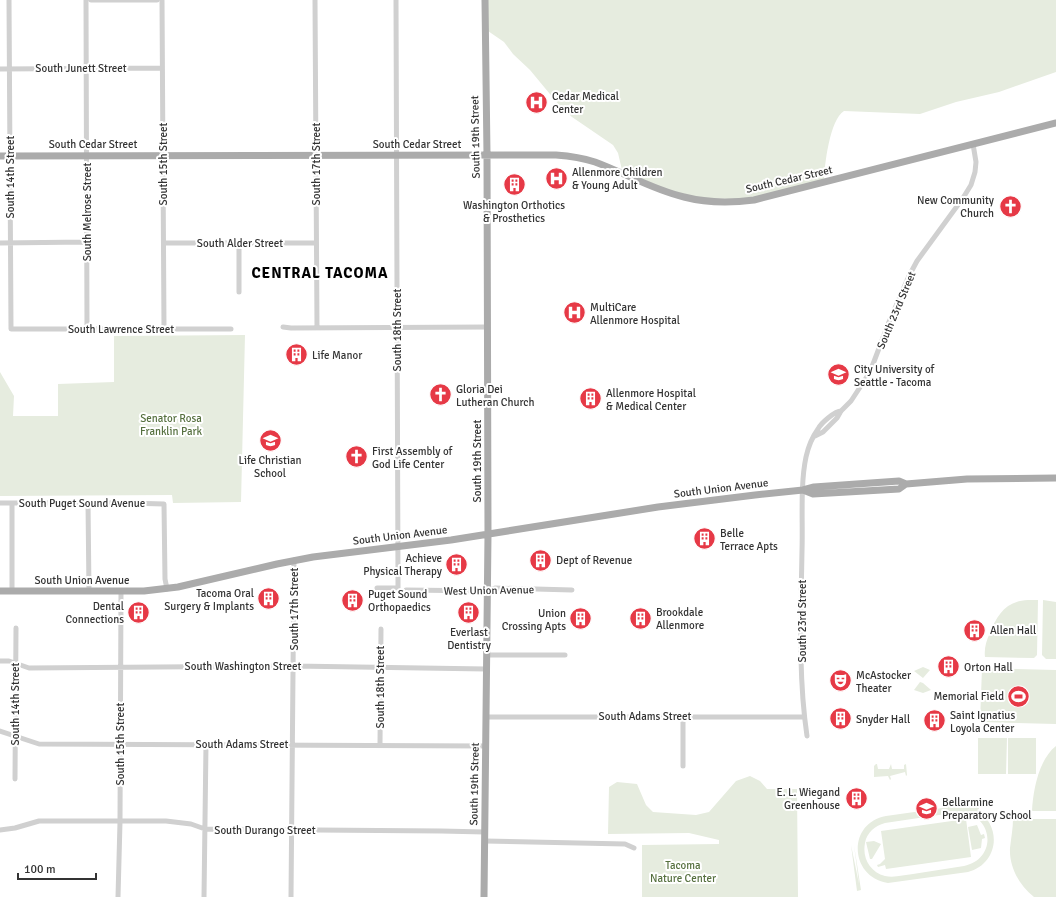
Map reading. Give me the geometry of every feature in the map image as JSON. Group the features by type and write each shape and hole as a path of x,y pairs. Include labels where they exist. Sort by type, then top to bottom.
{"main road":[{"name":"South 19th Street","path":"484,897 488,535 485,0"},
{"name":"South Cedar Street","path":"0,156 551,155 575,157 596,162 662,190 683,197 712,202 730,202 754,200 1056,123"},
{"name":"South Union Avenue","path":"0,591 121,591 167,589 201,583 294,560 488,535 674,505 803,490 814,487 899,481 906,484 967,479 1052,478 1056,482"}],"street":[{"name":"South 14th Street","path":"9,0 11,329"},
{"name":"South Melrose Street","path":"86,0 87,329"},
{"path":"91,0 157,0"},
{"name":"South 15th Street","path":"162,0 164,329"},
{"name":"South 17th Street","path":"315,0 317,328"},
{"name":"South 18th Street","path":"377,588 398,588 396,0"},
{"name":"South Junett Street","path":"0,68 162,68"},
{"name":"South 23rd Street","path":"807,736 804,717 801,623 803,490 807,456 815,436 823,432 840,415 841,411 851,400 870,372 889,322 917,261 964,198 971,185 976,162 973,144"},
{"path":"0,243 87,242"},
{"name":"South Alder Street","path":"164,242 316,243"},
{"path":"239,243 240,292"},
{"path":"283,327 487,327"},
{"name":"South Lawrence Street","path":"11,329 231,330"},
{"name":"South Puget Sound Avenue","path":"0,503 164,504 165,579 167,589"},
{"path":"12,503 12,590"},
{"path":"88,503 89,591"},
{"name":"South 17th Street","path":"291,897 294,560"},
{"name":"West Union Avenue","path":"406,590 487,591 495,588 572,590"},
{"name":"South 15th Street","path":"118,897 120,822 121,591"},
{"name":"South 14th Street","path":"15,779 16,628"},
{"name":"South 18th Street","path":"380,744 381,629"},
{"path":"486,655 565,655"},
{"name":"South Washington Street","path":"0,661 9,661 29,668 121,666 486,668"},
{"path":"683,716 683,766"},
{"name":"South Adams Street","path":"486,717 804,717"},
{"name":"South Adams Street","path":"0,731 40,744 380,744 486,746"},
{"path":"204,897 206,744"},
{"name":"South Durango Street","path":"0,830 15,828 40,821 177,822 191,824 205,829 485,832"},
{"path":"485,841 624,844 634,848"}],"green space":[{"path":"485,0 1056,0 1056,72 999,92 956,102 920,114 844,111 835,123 832,133 825,166 824,183 754,200 683,197 622,170 618,153 613,145 572,117 559,105 504,42 488,31"},
{"name":"Senator Rosa Franklin Park","path":"245,335 241,502 173,503 172,495 0,496 0,372 14,396 13,416 58,416 58,384 114,382 114,336"},
{"path":"1038,600 1037,655 1034,658 985,657 987,639 999,615 1008,606 1020,601"},
{"path":"1043,600 1056,602 1056,659 1046,659 1042,655"},
{"path":"923,667 930,670 923,678 914,671"},
{"name":"Memorial Field","path":"982,668 1056,670 1056,724 980,722"},
{"path":"920,682 931,690 923,693 914,690"},
{"path":"978,738 1007,738 1006,774 978,774"},
{"path":"1008,738 1036,738 1036,774 1008,774"},
{"path":"1056,746 1056,811 1032,811 1034,794 1041,767 1050,752"},
{"path":"876,764 878,769 889,769 891,764 892,769 904,769 904,765 906,764 907,775 906,776 905,772 890,776 890,780 888,776 874,777 874,766"},
{"name":"Tacoma Nature Center","path":"750,776 760,781 767,789 797,789 798,897 642,897 642,845 719,844 719,840 689,833 608,834 609,787 617,782 637,784 646,805 653,812 696,815 709,812 736,781"},
{"path":"978,803 979,809 977,810 985,817 991,826 994,844 986,861 978,868 968,872 888,883 875,879 866,871 860,861 858,850 859,839 864,829 873,821 886,816","holes":["959,812 971,815 979,820 985,828 987,837 987,846 982,855 975,862 964,866 892,877 880,874 868,864 864,849 866,839 872,830 881,824"]},
{"path":"966,819 971,857 886,869 885,865 878,867 877,865 885,859 881,831"},
{"path":"1013,819 1056,819 1056,897 1034,897 1024,887 1016,875 1010,855"},
{"path":"977,825 981,835 984,834 985,838 982,839 981,848 972,850 968,827"},
{"path":"874,841 881,844 872,859 870,859 866,842"},
{"path":"851,845 859,884 854,845 861,890 857,891"}],"place":[{"name":"Cedar Medical Center","path":"536,102"},
{"name":"Allenmore Children & Young Adult","path":"556,178"},
{"name":"Washington Orthotics & Prosthetics","path":"514,185"},
{"name":"New Community Church","path":"1010,206"},
{"name":"MultiCare Allenmore Hospital","path":"575,313"},
{"name":"Life Manor","path":"297,355"},
{"name":"City University of Seattle - Tacoma","path":"838,375"},
{"name":"Gloria Dei Lutheran Church","path":"441,395"},
{"name":"Allenmore Hospital & Medical Center","path":"590,399"},
{"name":"Life Christian School","path":"270,440"},
{"name":"First Assembly of God Life Center","path":"357,457"},
{"name":"Belle Terrace Apts","path":"705,539"},
{"name":"Dept of Revenue","path":"540,560"},
{"name":"Achieve Physical Therapy","path":"457,564"},
{"name":"Tacoma Oral Surgery & Implants","path":"269,599"},
{"name":"Puget Sound Orthopaedics","path":"352,600"},
{"name":"Dental Connections","path":"139,612"},
{"name":"Everlast Dentistry","path":"469,612"},
{"name":"Brookdale Allenmore","path":"640,618"},
{"name":"Union Crossing Apts","path":"581,619"},
{"name":"Allen Hall","path":"974,630"},
{"name":"Orton Hall","path":"948,667"},
{"name":"McAstocker Theater","path":"841,681"},
{"name":"Memorial Field","path":"1019,696"},
{"name":"Snyder Hall","path":"841,719"},
{"name":"Saint Ignatius Loyola Center","path":"934,721"},
{"name":"E. L. Wiegand Greenhouse","path":"856,798"},
{"name":"Bellarmine Preparatory School","path":"927,808"}],"district":[{"name":"CENTRAL TACOMA","path":"320,273"}]}
